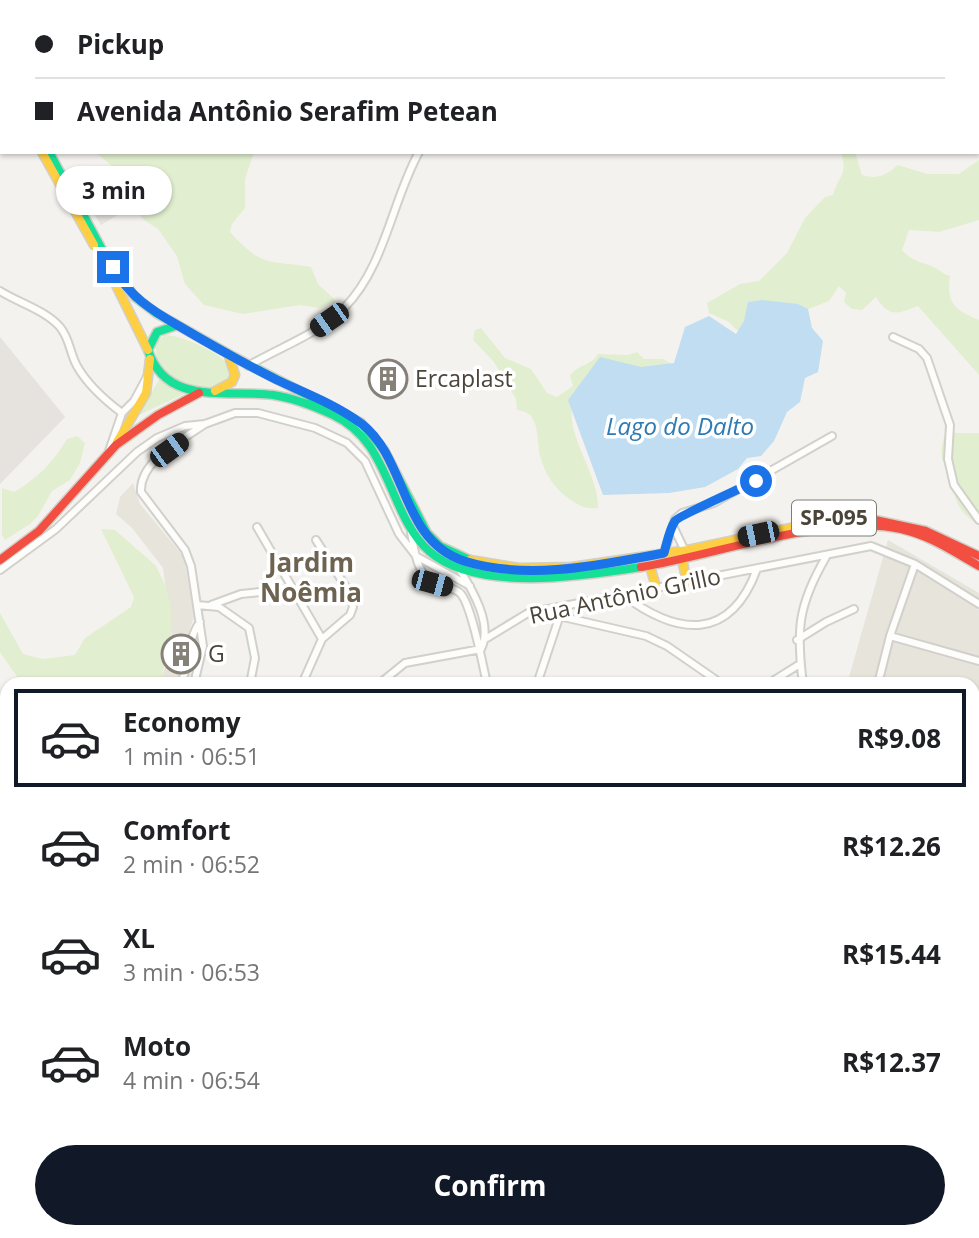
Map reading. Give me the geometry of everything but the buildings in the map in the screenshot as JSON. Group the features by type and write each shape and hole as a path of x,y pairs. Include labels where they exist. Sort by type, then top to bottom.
{"main road":[{"name":"SP-095","path":"43,154 124,297 156,367 174,383 199,393 281,395 351,426 366,438 384,468 411,532 435,556 460,569 561,578 682,559 831,527 866,524 903,529 933,540 979,566"},
{"name":"SP-095","path":"50,154 118,278 149,309 229,356 363,425 382,448 415,519 425,534 462,560 518,569 570,569 832,519 857,517 922,529 979,556"},
{"path":"116,445 147,393 151,371 149,354 158,330 166,326 180,327"},
{"path":"210,393 232,382 235,368 229,356"},
{"path":"0,560 39,531 116,445 158,415 199,393"},
{"path":"682,559 687,582"},
{"path":"650,565 656,587"}],"street":[{"path":"248,366 315,329 345,307 370,270 418,154"},
{"path":"0,290 38,311 59,327 71,345 77,366 92,386 122,413"},
{"path":"893,337 919,349 927,358 950,425 948,459 954,485 979,520"},
{"path":"108,453 122,413 134,401 151,371"},
{"path":"0,569 56,529 137,452 157,438 185,426 205,424 235,413 258,413 295,421 347,443 365,461 399,534 416,555 470,586"},
{"path":"196,677 203,655 200,622 185,550 141,492 140,481 146,469 205,424"},
{"path":"664,553 673,526 682,513 714,503 832,436"},
{"path":"673,526 684,549"},
{"path":"257,527 322,639"},
{"path":"411,532 422,575 432,583 460,593 481,649 485,677"},
{"path":"305,677 322,639 350,615 353,601 332,562 316,540"},
{"name":"Rua Antônio Grillo","path":"487,638 528,613 827,557 871,546 915,564"},
{"path":"802,677 797,640 804,603 827,557"},
{"path":"880,677 890,636 915,564 979,604"},
{"path":"460,569 470,586 487,638 481,649"},
{"path":"623,595 656,618 711,624 736,608 749,590 757,569"},
{"path":"209,606 241,594 260,592"},
{"path":"197,605 219,607 249,628 256,658 252,677"},
{"path":"539,677 563,606"},
{"path":"797,640 854,609"},
{"path":"559,616 646,636 667,646 712,677"},
{"path":"184,677 191,656 191,636 200,622"},
{"path":"890,636 979,661"},
{"path":"388,677 405,663 481,649"},
{"path":"779,677 800,664"}],"shaded area":[{"path":"109,192 121,213 101,225 88,204"},
{"path":"0,337 65,417 0,484"},
{"path":"133,483 140,504 184,557 194,617 188,634 198,637 190,677 162,677 173,646 163,568 132,528 116,514 120,497"},
{"path":"888,540 979,593 979,677 849,677"}],"green space":[{"path":"97,154 253,154 245,179 245,208 232,224 230,232 259,257 311,267 318,284 336,301 320,308 300,305 243,314 204,305 185,284 177,256 158,229 144,220 125,198 120,190 118,171"},
{"path":"842,154 856,154 862,175 877,177 898,165 927,174 959,174 979,160 979,220 939,232 909,230 902,250 912,259 950,276 949,293 954,304 964,313 979,320 979,375 918,306 894,312 885,308 876,297 862,310 852,309 844,302 846,293 839,286 829,301 742,335 729,322 709,313 707,303 740,284 759,281 787,253 805,218 825,197 833,195 843,171"},
{"path":"481,328 505,358 531,369 547,393 557,397 573,386 570,376 573,372 598,354 628,355 637,352 644,359 663,359 673,365 573,402 573,428 593,481 598,508 585,507 572,501 549,478 543,466 531,416 517,410 516,399 494,362 473,340 475,330"},
{"path":"165,335 188,340 221,357 229,366 229,383 211,391 190,386 172,377 159,363 156,353 156,342"},
{"path":"160,378 184,394 139,415"},
{"path":"945,433 979,433 979,526 962,511 957,502 942,459"},
{"path":"77,436 85,443 80,463 70,480 52,491 38,516 30,524 5,540 2,535 2,488 14,492 30,482 57,454 67,439"},
{"path":"101,529 115,530 146,557 156,566 166,587 171,606 171,638 162,677 17,677 0,652 0,613 23,654 43,659 75,655 85,638 131,607 134,597"}],"water":[{"name":"Lago do Dalto","path":"762,300 798,304 808,309 812,328 823,341 818,372 805,378 800,402 787,412 774,441 761,456 747,458 738,469 705,487 669,493 603,495 568,400 600,357 641,367 674,363 685,327 709,316 736,334 744,321 748,302"}],"traffic: fast":[{"path":"50,154 111,266 135,297 156,313 234,357 361,423 384,450 427,533 440,546 470,560"},
{"path":"175,326 157,332 148,350 157,368 169,380 200,392 288,398 318,408 345,422 355,429 370,447 417,538 429,551 449,564 502,577 531,578 641,567"}],"traffic: slow":[{"path":"43,154 94,245"},
{"path":"113,279 148,350"},
{"path":"215,391 232,382 235,375 229,356"},
{"path":"117,442 146,393 150,359"},
{"path":"470,560 519,568 572,567 688,550 832,519 875,520"},
{"path":"682,559 687,582"},
{"path":"650,566 656,587"}],"traffic: jam":[{"path":"0,560 39,531 116,445 158,415 199,393"},
{"path":"875,520 926,531 979,556"},
{"path":"641,567 772,538 841,526 901,529 941,544 979,566"}],"place":[{"name":"Ercaplast","path":"388,379"},
{"name":"G","path":"181,654"}],"district":[{"name":"Jardim Noêmia","path":"311,578"}],"route":[{"path":"113,267 118,278 134,297 149,309 229,356 338,409 363,425 382,448 415,519 425,534 462,560 518,569 570,569 664,553 676,519 682,513 714,503 756,481"}]}
